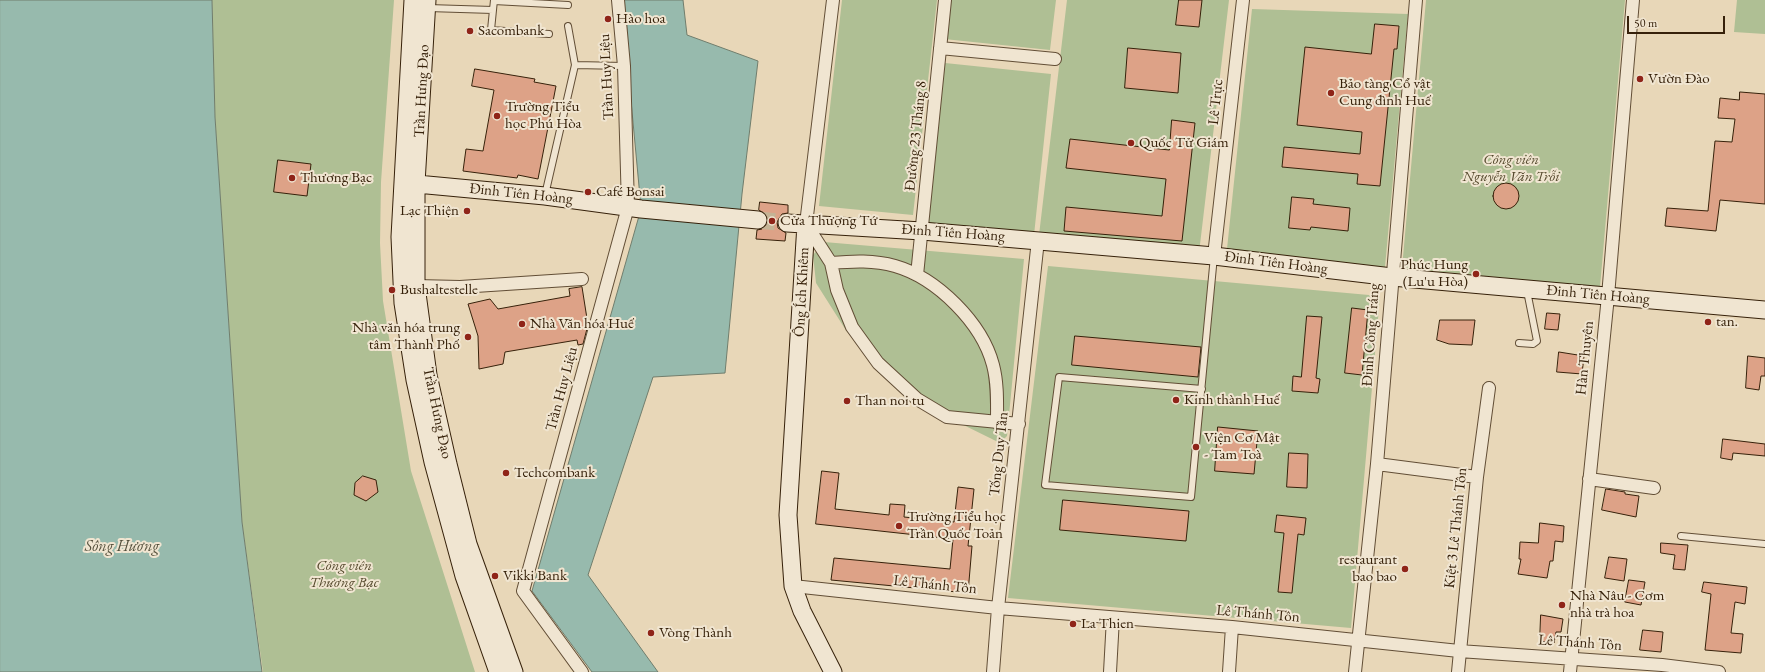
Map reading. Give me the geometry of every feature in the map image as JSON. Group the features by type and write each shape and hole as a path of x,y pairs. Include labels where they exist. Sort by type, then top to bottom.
{"main road":[{"name":"Trần Hưng Đạo","path":"422,3 409,183 400,237 403,303 415,380 433,462 464,576 498,672"},
{"name":"Đinh Tiên Hoàng","path":"409,183 545,196 635,208 758,220"},
{"name":"Trần Hưng Đạo","path":"409,183 416,286 428,375 468,544 514,672"},
{"name":"Đinh Tiên Hoàng","path":"786,223 922,230 1038,240 1214,256 1392,277 1765,310"},
{"name":"Ông Ích Khiêm","path":"806,224 788,515 794,586 802,611 833,672"}],"street":[{"name":"Trần Huy Liệu","path":"582,672 524,591 635,208 618,0"},
{"name":"Ông Ích Khiêm","path":"806,224 833,0"},
{"name":"Đường 23 Tháng 8","path":"917,275 945,0"},
{"name":"Lê Trực","path":"1214,256 1243,0"},
{"name":"Đinh Công Tráng","path":"1355,672 1357,640 1377,464 1416,0"},
{"name":"Hàn Thuyên","path":"1570,672 1608,296 1633,0"},
{"path":"940,48 1055,59"},
{"path":"806,224 831,263 837,290 852,327 878,363 917,399 947,417 1019,424"},
{"name":"Tống Duy Tân","path":"993,672 998,608 1038,240"},
{"path":"831,263 861,261 894,266 928,281 950,298 968,318 987,346 994,366 996,380 997,423"},
{"path":"416,286 460,286 582,279"},
{"name":"Kiệt 3 Lê Thánh Tôn","path":"1458,672 1477,477 1489,388"},
{"path":"1377,464 1477,477"},
{"path":"1589,480 1654,488"},
{"name":"Lê Thánh Tôn","path":"794,586 998,608 1232,627 1459,651 1719,672"},
{"path":"1110,672 1114,618"},
{"path":"1229,672 1232,627"}],"lane":[{"path":"549,34 491,30 494,1 568,5"},
{"path":"422,3 493,10"},
{"path":"545,196 575,65 568,26"},
{"path":"575,65 624,66"},
{"path":"1202,389 1058,377 1045,485 1191,496 1202,389 1214,256"},
{"path":"1520,343 1533,344 1537,341 1527,288"},
{"path":"1681,536 1765,544"}],"green space":[{"name":"Công viên Thương Bạc","path":"212,0 394,0 381,182 380,243 383,301 411,471 475,672 263,672 242,522 215,117"},
{"path":"842,0 937,0 913,215 819,206"},
{"path":"948,0 1056,0 1050,50 944,39"},
{"name":"Quốc Tử Giám","path":"1067,0 1229,0 1199,253 1039,235"},
{"name":"Công viên Nguyễn Văn Trỗi","path":"1426,0 1625,0 1600,287 1402,268"},
{"path":"1737,0 1765,0 1765,34 1734,32"},
{"path":"1252,9 1408,14 1385,267 1227,249"},
{"path":"945,63 1051,74 1034,235 927,223"},
{"path":"824,242 1024,259 1007,436 1003,440 998,442 927,407 865,343 847,332 816,283 813,255"},
{"name":"Viện Cơ Mật - Tam Toà","path":"1048,266 1380,296 1351,628 1008,598"}],"water":[{"name":"Sông Hương","path":"0,0 212,0 215,117 242,522 262,672 0,672"},
{"path":"622,0 683,0 687,35 758,61 742,194 725,373 653,377 588,575 658,672 592,672 532,591 641,209"}],"building":[{"path":"1179,0 1202,0 1199,27 1176,25"},
{"path":"1375,24 1399,26 1397,49 1394,49 1380,186 1357,184 1358,174 1282,167 1284,147 1360,154 1362,132 1297,125 1305,47 1371,54"},
{"path":"1128,48 1181,53 1178,93 1125,88"},
{"path":"475,69 535,79 534,82 556,86 538,179 518,175 517,178 463,171 466,149 483,151 494,90 472,86"},
{"path":"1740,92 1765,94 1765,204 1720,200 1716,231 1665,226 1667,208 1708,211 1715,141 1732,142 1735,119 1718,118 1720,98 1739,100"},
{"path":"1172,120 1195,123 1182,241 1064,231 1066,207 1162,216 1166,179 1066,168 1070,139 1169,150"},
{"name":"Thương Bạc","path":"278,160 311,164 307,196 274,192"},
{"path":"1506,183 1515,187 1519,196 1515,205 1506,209 1497,205 1493,196 1497,187"},
{"path":"1292,197 1314,199 1313,204 1350,208 1348,231 1311,227 1310,230 1289,228"},
{"name":"Cửa Thượng Tứ","path":"760,202 788,205 788,213 782,214 777,222 778,228 786,233 785,241 756,239 757,230 762,229 768,221 767,216 759,210"},
{"name":"Nhà Văn hóa Huế","path":"582,287 588,325 583,344 578,345 577,340 505,352 503,364 479,369 478,336 468,304 490,299 498,309 570,296 569,289"},
{"path":"1352,308 1368,310 1362,375 1345,373"},
{"path":"1547,313 1560,314 1558,330 1545,329"},
{"path":"1307,316 1322,317 1316,378 1320,379 1318,393 1292,391 1293,376 1301,377"},
{"path":"1440,320 1475,320 1472,345 1449,344 1437,340"},
{"path":"1075,336 1201,347 1198,377 1072,365"},
{"path":"1559,352 1584,356 1582,374 1557,372"},
{"path":"1748,356 1765,358 1765,376 1761,376 1759,390 1746,388"},
{"path":"1218,427 1258,431 1254,474 1215,471"},
{"path":"1723,439 1765,444 1765,456 1733,453 1732,460 1721,458"},
{"path":"1289,453 1308,454 1307,488 1287,487"},
{"path":"822,471 839,473 835,509 889,515 890,504 905,505 904,517 954,522 958,487 974,489 968,546 972,546 968,593 831,580 834,558 950,569 953,539 816,524"},
{"path":"363,476 376,480 378,492 366,501 354,495 355,483"},
{"path":"1606,489 1639,496 1636,517 1602,510"},
{"path":"1063,500 1189,511 1186,541 1060,530"},
{"path":"1277,515 1306,518 1304,535 1298,534 1292,593 1278,592 1284,533 1275,532"},
{"path":"1540,523 1564,526 1563,542 1555,541 1553,561 1550,561 1547,578 1518,574 1521,559 1519,559 1520,542 1538,543"},
{"path":"1661,543 1688,545 1685,570 1673,569 1675,555 1661,553"},
{"path":"1609,557 1627,559 1624,581 1605,578"},
{"path":"1629,580 1645,582 1641,605 1625,602"},
{"path":"1704,582 1747,587 1745,604 1735,602 1731,633 1743,634 1741,653 1705,650 1711,594 1702,592"},
{"path":"1541,615 1563,619 1561,632 1556,632 1554,643 1540,641"},
{"path":"1643,630 1663,632 1661,652 1640,650"}],"tunnel":[{"path":"758,220 787,223"}],"place":[{"name":"Hào hoa","path":"608,19"},
{"name":"Sacombank","path":"470,31"},
{"name":"Vườn Đào","path":"1640,79"},
{"name":"Bảo tàng Cổ vật Cung đình Huế","path":"1331,93"},
{"name":"Trường Tiểu học Phú Hòa","path":"497,116"},
{"name":"Quốc Tử Giám","path":"1131,143"},
{"name":"Thương Bạc","path":"292,178"},
{"name":"Café Bonsai","path":"588,192"},
{"name":"Lạc Thiện","path":"467,211"},
{"name":"Cửa Thượng Tứ","path":"772,221"},
{"name":"Phúc Hung (Lu'u Hòa)","path":"1476,274"},
{"name":"Bushaltestelle","path":"392,290"},
{"name":"tan.","path":"1708,322"},
{"name":"Nhà Văn hóa Huế","path":"522,324"},
{"name":"Nhà văn hóa trung tâm Thành Phố","path":"468,337"},
{"name":"Kinh thành Huế","path":"1176,400"},
{"name":"Than noi tu","path":"847,401"},
{"name":"Viện Cơ Mật - Tam Toà","path":"1196,447"},
{"name":"Techcombank","path":"506,473"},
{"name":"Trường Tiểu học Trần Quốc Toản","path":"899,526"},
{"name":"restaurant bao bao","path":"1405,569"},
{"name":"Vikki Bank","path":"495,576"},
{"name":"Nhà Nâu - Cơm nhà trà hoa","path":"1562,605"},
{"name":"La Thien","path":"1073,624"},
{"name":"Vòng Thành","path":"651,633"}]}
